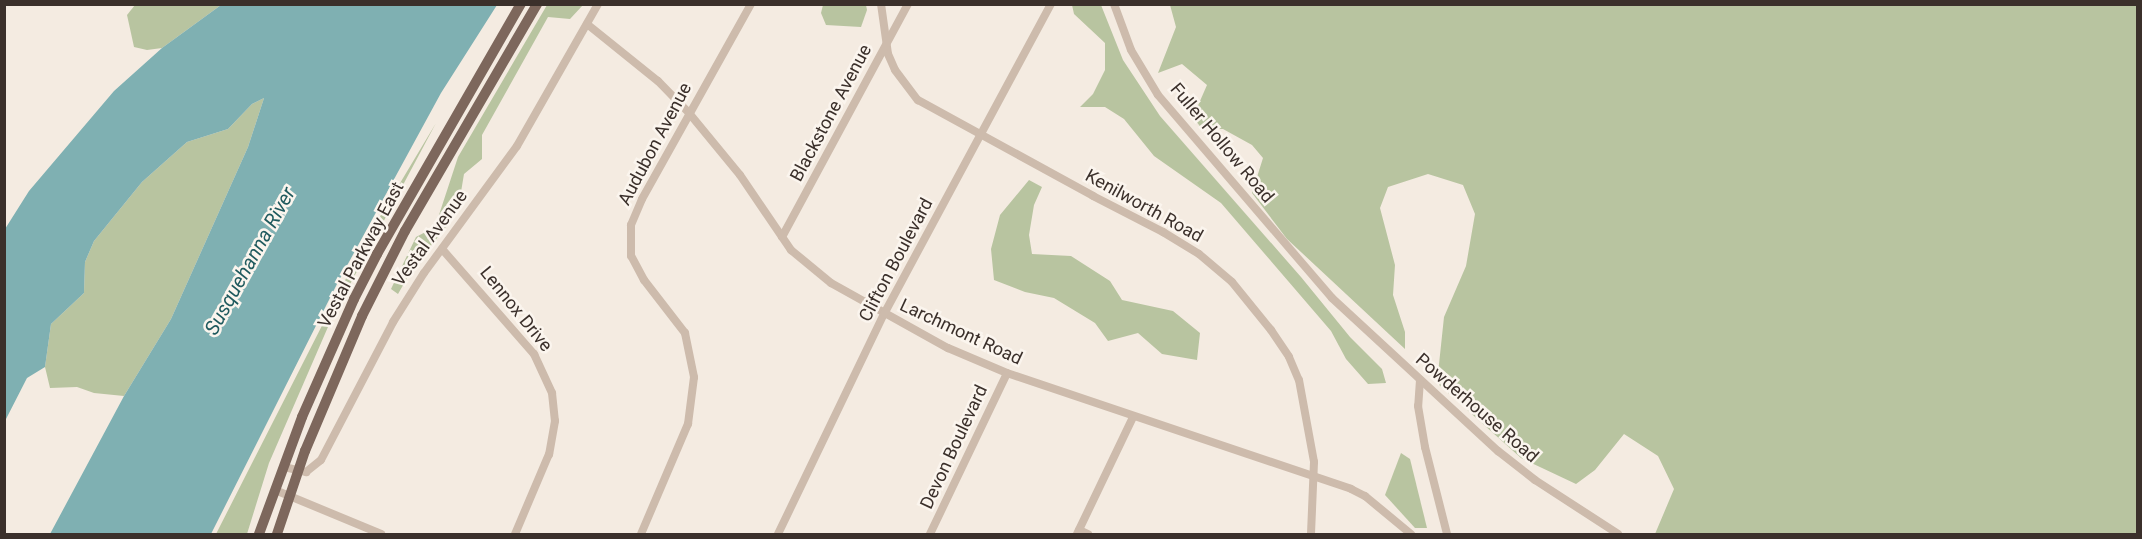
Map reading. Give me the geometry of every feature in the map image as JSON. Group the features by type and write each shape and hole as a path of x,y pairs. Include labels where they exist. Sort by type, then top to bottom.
{"main road":[{"name":"Vestal Parkway East","path":"259,534 332,345 376,254 521,4"},
{"name":"Vestal Parkway East","path":"277,534 298,471 344,357 388,265 537,4"}],"street":[{"name":"Vestal Avenue","path":"298,471 309,471 321,460 393,322 442,249 518,146 598,4"},
{"name":"Audubon Avenue","path":"641,534 688,424 694,377 685,333 635,266 631,256 629,235 642,199 751,4"},
{"name":"Kenilworth Road","path":"880,4 887,43 895,70 911,93 943,116 1163,232 1199,254 1232,282 1271,330 1289,357 1299,380 1308,423 1314,476 1311,534"},
{"name":"Blackstone Avenue","path":"782,237 908,4"},
{"name":"Clifton Boulevard","path":"778,534 884,314 1051,4"},
{"name":"Fuller Hollow Road","path":"1114,4 1131,50 1158,95 1326,290"},
{"name":"Larchmont Road","path":"587,24 658,81 689,113 740,175 782,237 816,273 884,314 948,348 1007,373 1314,476 1365,496 1412,534"},
{"name":"Lennox Drive","path":"442,249 534,354 552,393 555,421 549,453 515,534"},
{"name":"Powderhouse Road","path":"1326,290 1420,380 1520,469 1618,534"},
{"name":"Devon Boulevard","path":"930,534 1007,373"},
{"path":"1420,380 1418,406 1425,447 1447,534"},
{"path":"1082,533 1133,417"},
{"path":"284,466 298,471"},
{"path":"275,490 381,534"}],"green space":[{"path":"135,5 221,5 162,48 147,50 134,47 127,15"},
{"path":"547,5 583,5 570,19 548,17 482,135 482,159 464,174 461,192 446,227 413,268 398,294 391,289 416,237 435,227 458,157"},
{"path":"823,5 866,5 867,10 861,27 826,25 821,13"},
{"path":"1072,5 1101,5 1123,60 1160,116 1301,277 1350,337 1382,369 1386,383 1368,384 1346,359 1331,331 1221,203 1154,156 1124,119 1105,107 1080,107 1093,94 1105,70 1105,43 1074,14"},
{"path":"1170,5 2137,5 2137,534 1655,534 1674,489 1658,456 1624,434 1595,470 1576,484 1521,458 1437,383 1444,317 1466,266 1475,214 1463,185 1428,174 1388,187 1380,208 1395,265 1393,295 1405,332 1405,349 1287,239 1252,193 1263,158 1252,145 1223,129 1202,129 1193,117 1207,85 1182,64 1158,73 1176,27"},
{"path":"264,98 248,147 171,319 124,396 94,393 77,387 50,388 45,367 51,324 84,293 85,262 94,241 142,182 187,142 228,129 252,104"},
{"path":"436,123 331,320 269,463 247,534 216,534 363,245"},
{"path":"1029,180 1042,187 1034,205 1029,235 1032,254 1071,256 1110,281 1122,300 1173,311 1200,333 1197,360 1162,354 1138,333 1108,341 1095,323 1054,298 1025,292 994,280 991,249 1000,215"},
{"path":"1401,453 1410,459 1427,528 1415,528 1385,495"}],"water":[{"name":"Susquehanna River","path":"221,5 497,5 441,93 337,284 211,534 50,534 124,396 171,319 248,147 264,98 252,104 228,129 187,142 142,182 94,241 85,262 84,293 51,324 45,367 27,378 5,421 5,229 29,191 114,91 162,48"}]}
